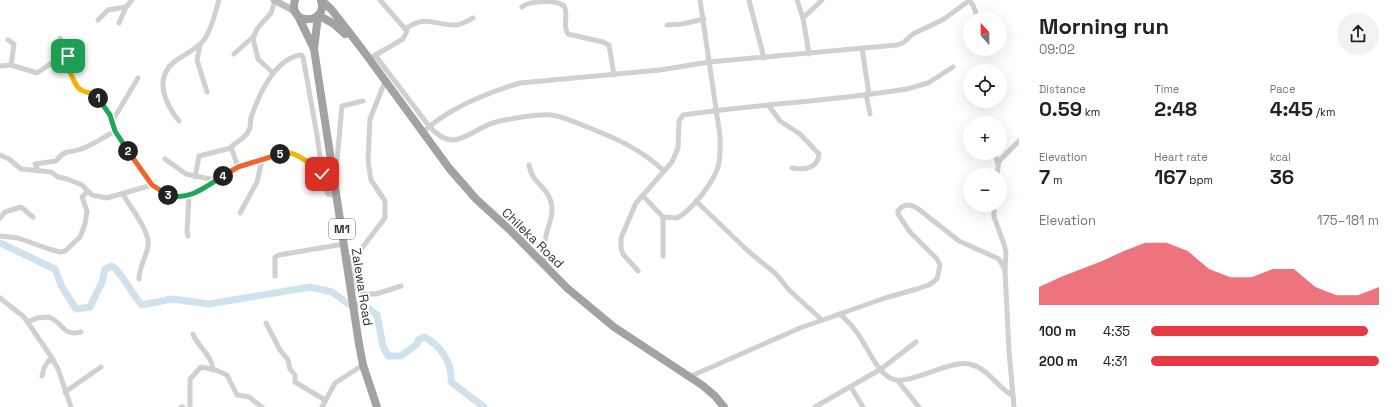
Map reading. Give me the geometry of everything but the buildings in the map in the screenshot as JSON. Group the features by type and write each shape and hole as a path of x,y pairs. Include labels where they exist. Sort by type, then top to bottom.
{"highway":[{"name":"M1","path":"295,0 297,14"},
{"name":"M1","path":"318,16 322,9 321,0"},
{"name":"Chileka Road","path":"321,0 331,9 362,48 372,57 426,129 452,172 476,199 544,263 567,288 614,327 715,396 724,407"},
{"path":"297,14 306,20 318,16 342,30 384,84 445,169 474,202 565,290 609,327 699,389 718,407"},
{"name":"Zalewa Road","path":"297,14 314,49"},
{"name":"Zalewa Road","path":"318,16 314,49 336,196 344,244 348,258 363,365 377,407"}],"main road":[{"path":"275,0 297,14"}],"street":[{"path":"119,23 126,7 132,0"},
{"path":"207,92 197,60 200,45 208,32 219,0"},
{"path":"234,54 254,36 271,13 275,0"},
{"path":"372,57 403,39 407,31 380,0"},
{"path":"522,7 528,2 541,0 553,1 562,4 565,8 566,30 568,34 603,42 609,45 614,75"},
{"path":"643,196 663,216 677,218 690,210 714,176 720,160 720,136 700,0"},
{"path":"749,0 764,58"},
{"path":"797,0 803,18 809,54"},
{"path":"803,18 822,0"},
{"path":"426,129 453,110 508,86 534,81 660,70 709,62 893,46 903,43 913,34 944,19 970,0 976,12"},
{"path":"98,20 108,10 126,7"},
{"path":"405,29 419,21 432,21 453,25 465,23 474,18"},
{"path":"667,25 682,24 704,19"},
{"path":"254,36 258,59 273,73"},
{"path":"60,38 69,58 67,67"},
{"path":"8,40 14,44 10,65"},
{"path":"179,122 166,101 163,86 168,69 173,63 200,45"},
{"path":"862,48 870,114"},
{"path":"195,176 199,156 231,148 249,130 250,121 258,99 273,73 290,58 299,55 303,57 326,190 328,194 336,196"},
{"path":"0,66 10,65 37,73 56,60 67,67 78,90 96,94 113,120 115,131 152,185 165,195 189,196 238,167 287,152 293,152 314,166 322,168"},
{"path":"638,271 623,254 620,244 632,208 672,162 676,154 681,117 715,110 769,106 907,90 928,83 953,67"},
{"path":"113,120 138,78"},
{"path":"384,84 370,119 368,160 372,180 384,196 386,213 383,222 362,248 348,258 358,290 362,294 376,294 401,286"},
{"path":"331,162 337,160 338,129 342,106 363,101"},
{"path":"769,106 780,121 800,134 819,154 818,159 812,167 800,169 792,168"},
{"path":"426,129 456,140 462,139 494,122 550,115 566,119 614,137 643,152 664,171"},
{"path":"38,171 35,164 56,161 62,154 72,150 81,149 115,131"},
{"path":"998,164 1019,141"},
{"path":"231,148 238,167"},
{"path":"0,155 9,159 21,169 51,172 58,177 82,185 87,192 103,198 123,194 152,185"},
{"path":"165,159 186,174 215,180"},
{"path":"240,213 257,182 262,160"},
{"path":"997,160 998,168"},
{"path":"529,165 531,176 548,195 552,204 552,218 545,243 544,263"},
{"path":"0,236 18,238 60,252 65,251 80,237 85,224 87,211 82,197 87,192"},
{"path":"123,194 137,214 148,242 139,272 139,279"},
{"path":"188,236 189,196"},
{"path":"696,201 748,251 776,274 789,290 822,320"},
{"path":"689,377 784,334 884,298 929,285 937,279 940,265 937,259 910,232 898,214 898,211 904,206 909,205 917,208 959,241 999,259 1005,270"},
{"path":"0,218 5,212 21,207 33,217"},
{"path":"994,212 994,217 1004,244 1014,407"},
{"path":"663,216 663,256"},
{"path":"275,276 275,257 279,255 344,244"},
{"path":"0,298 28,322 54,361 71,407"},
{"path":"0,308 6,303"},
{"path":"840,314 858,333 880,369 887,376 898,381 919,407"},
{"path":"28,322 37,318 49,317 67,332 74,334 81,332"},
{"path":"266,323 280,350 288,360 290,369 295,375 295,382 325,400"},
{"path":"193,334 196,343 213,361 213,370"},
{"path":"815,407 880,369 916,342"},
{"path":"42,376 44,368 49,360 54,361"},
{"path":"898,381 907,380 938,369 970,364 989,373 1000,388 1013,396"},
{"path":"322,407 335,382 363,365"},
{"path":"65,392 101,367"},
{"path":"190,407 190,379 201,368 227,375 236,395 249,397 262,407"},
{"path":"851,386 863,407"}],"waterway":[{"path":"0,243 55,269 62,287 76,309 90,307 102,282 105,269 112,266 121,275 142,305 172,299 209,304 310,287 332,292 350,305"},
{"path":"356,305 368,308 377,315 383,346 388,356 401,356 417,344 418,340 424,337 430,340 440,350 448,362 451,382 484,407"}],"route":[{"path":"68,56 69,62 67,67 74,86 78,90 96,94 113,120 115,131 141,171 152,185 165,195 179,197 192,195 238,167 283,152 293,152 314,166 322,168 322,174"}]}
